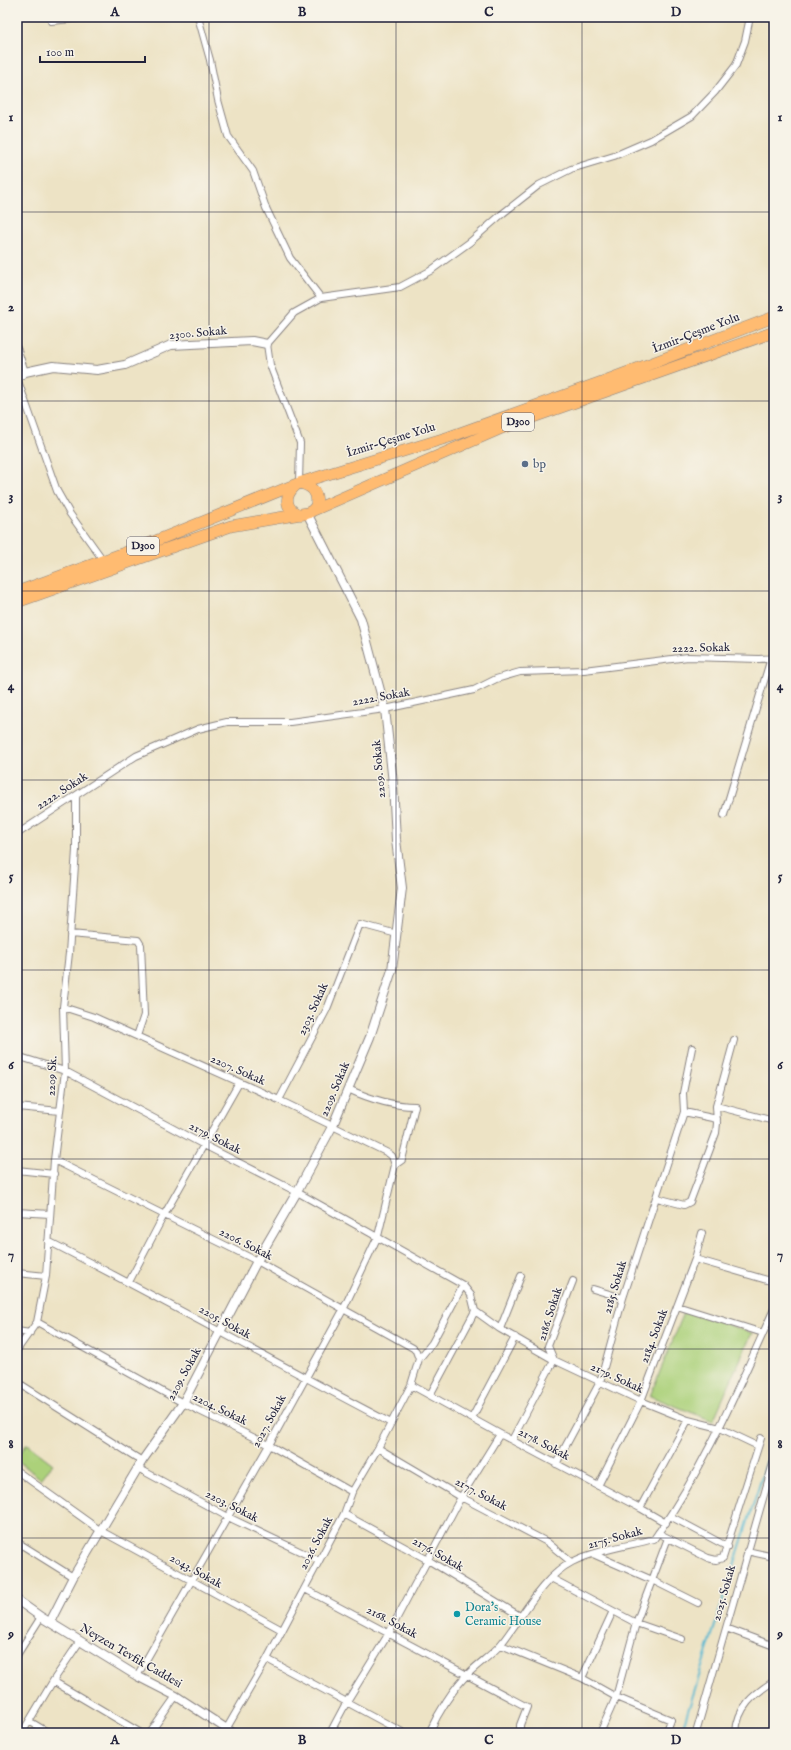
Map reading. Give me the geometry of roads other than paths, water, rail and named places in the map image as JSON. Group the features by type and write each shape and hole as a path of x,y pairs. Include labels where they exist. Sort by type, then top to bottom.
{"highway":[{"name":"İzmir-Çeşme Yolu","path":"17,592 299,483 448,437 610,379 774,317"},
{"name":"İzmir-Çeşme Yolu","path":"17,602 231,526 307,514 502,428 774,332"},
{"path":"299,483 307,484 311,487 316,496 316,506 307,514 295,513 288,506 287,496 292,488 299,483"}],"street":[{"path":"51,21 92,17"},
{"path":"198,17 228,136 253,171 266,208 290,258 320,298"},
{"path":"299,483 300,443 270,365 267,344 294,313 320,298 400,287 436,267 470,242 502,214 539,185 572,169 614,156 651,140 692,116 715,92 736,65 745,41 750,17"},
{"name":"2300. Sokak","path":"17,378 25,372 53,366 97,370 125,365 170,345 252,341 267,344"},
{"path":"17,348 25,372"},
{"path":"17,378 58,491 70,514 103,560"},
{"name":"2209. Sokak","path":"50,1622 73,1577 140,1465 183,1403 221,1332 256,1261 297,1192 333,1125 370,1037 392,970 402,888 396,840 393,783 385,709 361,619 307,514"},
{"name":"2222. Sokak","path":"17,834 136,756 198,729 227,722 290,722 385,709 474,690 496,679 520,672 584,670 688,657 773,658"},
{"path":"724,815 773,658"},
{"name":"2209 Sk.","path":"17,1350 37,1322 46,1276 54,1160 65,1071 63,1007 76,850 76,796"},
{"name":"2303. Sokak","path":"279,1100 327,1009 360,924 397,934"},
{"path":"70,934 138,940 141,945 144,1015 137,1036"},
{"name":"2207. Sokak","path":"63,1007 94,1017 333,1125 388,1153 392,1156 395,1165"},
{"path":"656,1198 684,1205 690,1202 716,1133 716,1106 734,1040"},
{"path":"692,1048 683,1093 684,1112 717,1119"},
{"name":"2179. Sokak","path":"17,1056 65,1071 204,1145 297,1192 378,1236 463,1285"},
{"path":"129,1282 164,1215 239,1083"},
{"name":"2027. Sokak","path":"137,1676 192,1582 343,1310 378,1236 395,1165 402,1160 415,1106 398,1106 378,1101 348,1089"},
{"path":"716,1106 774,1121"},
{"path":"17,1107 60,1111"},
{"name":"2185. Sokak","path":"556,1464 600,1382 623,1298 684,1112"},
{"name":"2206. Sokak","path":"54,1160 256,1261 413,1348 419,1359"},
{"path":"17,1170 54,1174"},
{"path":"17,1212 50,1214"},
{"name":"2184. Sokak","path":"598,1486 641,1401 695,1259 702,1233"},
{"name":"2205. Sokak","path":"48,1241 129,1282 391,1423"},
{"path":"695,1259 774,1282"},
{"path":"17,1273 46,1276"},
{"path":"500,1329 521,1276"},
{"name":"2186. Sokak","path":"554,1360 548,1346 573,1281"},
{"path":"419,1359 432,1343 463,1285 471,1295 475,1311 430,1395"},
{"path":"593,1289 623,1298"},
{"path":"677,1306 763,1333"},
{"name":"2175. Sokak","path":"429,1733 437,1714 468,1674 501,1645 520,1616 551,1578 571,1562 593,1554 654,1539 666,1523 720,1428 774,1309"},
{"name":"2179. Sokak","path":"475,1311 500,1329 554,1360 600,1382 688,1420 720,1428 758,1446"},
{"name":"2204. Sokak","path":"37,1322 183,1403 269,1445 352,1492"},
{"path":"17,1331 30,1333"},
{"path":"472,1418 515,1337"},
{"name":"2026. Sokak","path":"228,1731 305,1589 318,1560 344,1514 352,1492 378,1448 411,1385 419,1359"},
{"path":"512,1440 554,1360"},
{"name":"2203. Sokak","path":"17,1382 140,1465 228,1517 318,1560"},
{"name":"2178. Sokak","path":"411,1385 666,1523"},
{"path":"640,1508 688,1420"},
{"path":"330,1733 346,1703 389,1633 461,1497 500,1434"},
{"path":"658,1533 716,1560 723,1558 728,1547 761,1438"},
{"name":"2177. Sokak","path":"378,1448 461,1497 546,1542 571,1562"},
{"name":"2025. Sokak","path":"696,1733 774,1460"},
{"name":"2043. Sokak","path":"17,1472 101,1531 282,1630"},
{"path":"767,1483 774,1484"},
{"name":"2176. Sokak","path":"344,1514 428,1560 520,1616"},
{"path":"670,1516 728,1547"},
{"path":"600,1733 616,1696 636,1623 668,1538"},
{"path":"17,1542 73,1577"},
{"path":"747,1551 774,1557"},
{"path":"593,1554 652,1580 698,1603"},
{"path":"551,1578 636,1623 682,1639"},
{"name":"2168. Sokak","path":"305,1589 468,1674 527,1707 520,1726 520,1733"},
{"name":"Neyzen Tevfik Caddesi","path":"17,1600 40,1616 137,1676 176,1696 228,1731"},
{"path":"582,1678 613,1611"},
{"path":"17,1655 40,1616"},
{"path":"726,1628 774,1646"},
{"path":"22,1733 53,1681 80,1641"},
{"path":"501,1645 582,1678 616,1696 671,1720 666,1733"},
{"path":"267,1659 404,1733"},
{"path":"53,1681 141,1733"},
{"path":"736,1733 738,1720 745,1705 756,1693 774,1681"},
{"path":"150,1733 176,1696"},
{"path":"29,1721 49,1733"}],"waterway":[{"path":"681,1733 774,1439"}],"place":[{"name":"bp","path":"525,464"},
{"name":"Dora's Ceramic House","path":"457,1614"}]}
